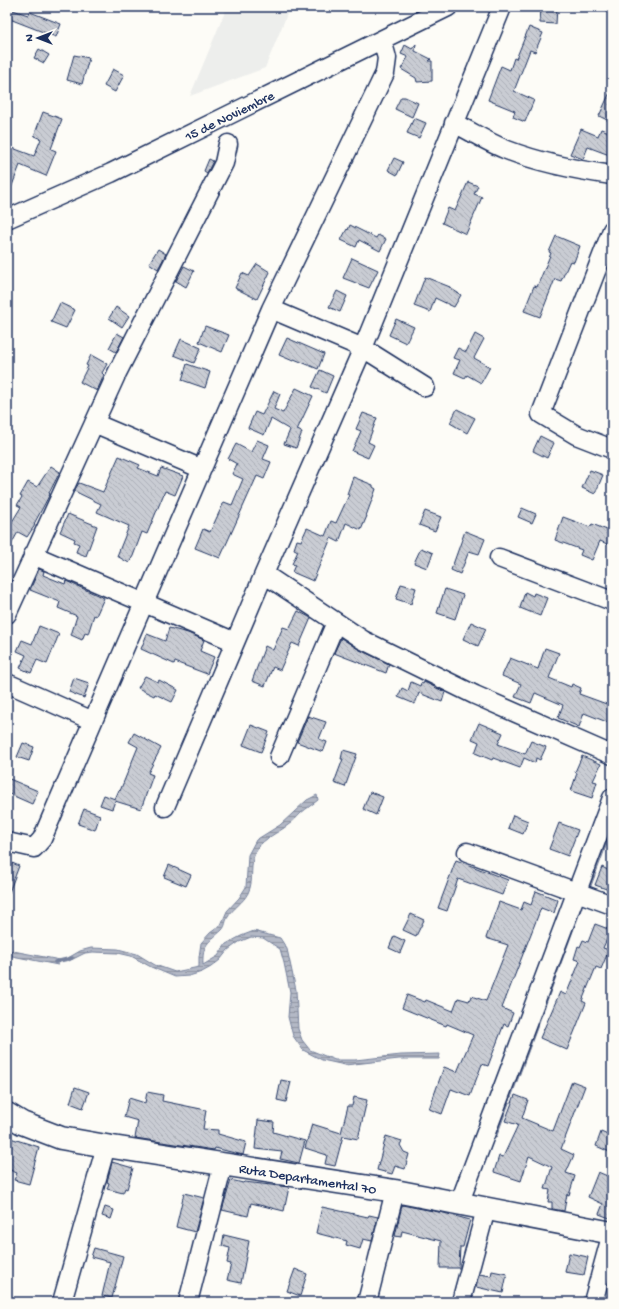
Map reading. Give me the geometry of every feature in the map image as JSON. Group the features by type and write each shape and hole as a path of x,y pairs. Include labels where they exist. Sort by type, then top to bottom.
{"main road":[{"name":"Ruta Departamental 70","path":"7,1114 22,1123 61,1138 223,1165 395,1191 612,1233"}],"street":[{"name":"15 de Noviembre","path":"7,219 111,173 448,7"},
{"path":"165,807 264,574 363,348 502,7"},
{"path":"7,842 34,848 42,839 271,309 385,72 387,58 382,40"},
{"path":"454,123 506,150 564,168 612,175"},
{"path":"7,614 117,373 224,163 228,144"},
{"path":"612,230 541,414 576,435 612,449"},
{"path":"271,309 363,348 425,387"},
{"path":"94,423 202,469"},
{"path":"33,556 235,642"},
{"path":"499,558 612,601"},
{"path":"264,574 362,640 475,694 612,755"},
{"path":"279,757 336,622"},
{"path":"7,683 93,721"},
{"path":"459,1204 612,798"},
{"path":"467,852 612,905"},
{"path":"62,1302 106,1146"},
{"path":"188,1302 223,1165"},
{"path":"367,1302 395,1191"},
{"path":"460,1302 486,1209"},
{"path":"593,1302 612,1233"}],"shaded area":[{"path":"227,7 290,7 265,68 190,96"},
{"path":"317,795 318,800 290,824 263,842 257,849 254,854 251,883 248,893 230,914 223,928 207,944 204,952 203,965 218,956 226,944 254,931 280,938 287,949 296,990 298,1029 302,1040 310,1050 335,1060 355,1060 401,1055 440,1054 439,1059 399,1059 345,1065 322,1060 303,1050 293,1036 288,1017 290,992 280,949 263,938 251,937 239,942 228,950 220,960 211,967 202,972 189,976 175,977 151,967 131,956 118,953 85,953 69,961 68,958 80,951 91,948 118,949 137,954 155,965 175,972 199,967 201,943 210,933 221,925 227,911 239,898 246,887 248,855 256,840 280,825 307,800"},
{"path":"610,836 589,891 588,890"},
{"path":"581,907 582,907 495,1138"},
{"path":"7,950 60,960 58,965 7,955"}],"building":[{"path":"541,7 557,7 556,24 540,23"},
{"path":"7,8 28,15 30,12 61,24 56,37 7,18"},
{"path":"529,27 543,33 535,52 530,50 514,91 534,100 525,122 513,117 515,111 488,100 501,66 510,70"},
{"path":"416,44 415,51 431,59 429,61 432,61 432,81 417,82 416,78 401,69 408,57 401,54 405,45 412,49"},
{"path":"39,49 49,55 44,63 34,58"},
{"path":"74,55 89,58 82,84 67,80"},
{"path":"113,69 124,75 115,92 104,86"},
{"path":"612,88 612,115 609,121 599,116"},
{"path":"401,97 405,97 418,103 412,117 395,109"},
{"path":"43,112 62,119 51,149 56,151 46,176 20,165 7,196 7,146 34,156 41,139 34,136"},
{"path":"414,118 426,123 419,138 407,133"},
{"path":"581,129 598,136 601,129 612,133 612,156 588,147 583,159 570,154"},
{"path":"394,158 403,162 397,175 388,170"},
{"path":"209,159 213,161 207,173 204,171"},
{"path":"468,182 478,186 474,194 482,197 466,234 442,223 448,208 455,211"},
{"path":"350,225 376,238 378,235 386,239 380,251 359,240 356,247 341,240"},
{"path":"556,236 580,246 574,262 570,261 561,281 555,279 540,317 524,311 534,286 537,287 551,253 549,252"},
{"path":"158,249 166,254 158,269 149,263"},
{"path":"352,258 378,270 369,288 343,278"},
{"path":"257,264 270,272 257,299 235,288 242,273 249,276"},
{"path":"184,266 194,271 186,287 176,281"},
{"path":"425,277 450,287 461,295 454,307 435,298 430,312 414,306"},
{"path":"337,291 347,296 340,312 329,307"},
{"path":"60,303 75,310 66,328 51,322"},
{"path":"116,307 129,316 122,327 109,318"},
{"path":"396,319 414,327 406,343 389,335"},
{"path":"205,326 229,335 222,352 199,342"},
{"path":"117,333 124,337 116,352 109,348"},
{"path":"475,334 484,339 474,358 490,367 481,383 467,375 465,378 454,373 460,360 453,358 458,348 466,352"},
{"path":"287,338 324,354 318,369 294,359 293,361 279,355"},
{"path":"181,339 201,348 194,363 174,355"},
{"path":"91,355 107,364 102,373 104,375 97,391 80,382 88,366 86,365"},
{"path":"187,364 210,372 205,388 182,380"},
{"path":"320,370 333,376 326,393 312,387"},
{"path":"296,388 313,396 297,430 302,432 296,448 284,444 290,430 271,419 264,435 248,428 255,412 262,415 274,391 280,394 274,409 283,413"},
{"path":"457,409 475,418 467,433 450,423"},
{"path":"363,413 377,418 368,442 374,445 368,458 352,451 361,431 356,429"},
{"path":"540,436 554,443 547,458 533,451"},
{"path":"257,440 269,445 263,459 271,462 264,479 257,476 220,558 195,548 203,529 210,532 224,502 232,505 243,479 232,474 237,464 228,459 236,444 251,452"},
{"path":"119,456 140,465 138,468 158,476 161,468 183,476 175,495 165,491 147,534 142,532 129,563 117,556 129,526 97,512 101,504 74,491 79,483 103,492"},
{"path":"51,466 60,472 34,524 35,525 27,537 18,532 7,552 7,530 21,507 17,505 22,497 20,496 28,482 37,487"},
{"path":"590,470 603,475 595,494 582,488"},
{"path":"353,477 373,485 376,489 361,530 346,523 339,542 331,538 313,581 292,572 295,565 292,564 298,551 294,549 297,540 301,541 307,528 325,536 331,521 336,523 349,495 347,494"},
{"path":"522,508 536,514 532,523 518,517"},
{"path":"425,511 441,517 435,531 419,525"},
{"path":"68,514 97,526 86,556 76,552 79,544 74,542 75,539 60,532"},
{"path":"563,517 590,527 592,524 612,532 612,546 600,541 592,560 580,555 582,550 555,540"},
{"path":"465,531 485,539 479,554 469,551 460,574 451,570"},
{"path":"421,548 433,553 427,568 414,563"},
{"path":"39,569 44,571 43,575 65,584 66,581 104,598 96,616 94,615 88,634 85,633 82,640 71,635 77,616 58,608 60,602 30,590"},
{"path":"401,584 416,588 411,604 396,599"},
{"path":"445,589 463,595 455,619 437,613"},
{"path":"525,592 533,596 534,593 547,598 540,616 520,608"},
{"path":"298,611 311,618 299,646 292,643 280,670 273,667 265,686 252,681 265,646 273,650 283,627 289,629"},
{"path":"471,622 486,629 478,646 463,639"},
{"path":"39,626 59,634 47,664 37,660 31,673 20,668 26,655 17,651 22,640 32,644"},
{"path":"169,628 188,633 204,640 200,651 214,657 207,674 175,662 174,664 141,649 147,634 165,641"},
{"path":"341,638 358,649 389,664 386,673 334,653"},
{"path":"545,648 559,653 549,678 571,687 572,684 581,688 579,694 612,706 612,724 584,713 579,727 558,718 563,705 535,693 531,703 515,697 521,684 502,676 510,658 538,669"},
{"path":"145,676 158,682 159,680 178,690 172,702 155,694 154,696 138,688"},
{"path":"74,678 89,683 84,698 69,692"},
{"path":"411,682 420,686 421,683 423,684 424,682 445,692 442,702 419,693 415,704 398,697 402,688 408,691"},
{"path":"308,716 326,722 319,739 327,742 323,752 297,742"},
{"path":"479,723 503,733 498,744 525,754 531,741 546,747 540,760 536,758 535,763 524,758 520,768 493,758 492,760 475,753 479,742 472,739"},
{"path":"251,725 269,732 261,752 243,745"},
{"path":"134,733 161,748 148,773 153,775 141,809 115,801 112,809 100,805 104,795 115,799 119,790 120,791 138,747 129,742"},
{"path":"23,743 34,747 29,761 17,757"},
{"path":"343,750 357,754 345,787 334,783 343,759 341,759"},
{"path":"582,756 601,764 593,781 597,782 592,798 571,791 577,773 575,772"},
{"path":"7,778 38,791 32,804 7,793"},
{"path":"370,792 383,797 376,815 363,809"},
{"path":"84,809 100,815 95,830 78,824"},
{"path":"513,815 528,821 523,834 508,828"},
{"path":"559,823 578,830 568,856 549,849"},
{"path":"456,860 508,880 502,895 458,879 447,911 438,908"},
{"path":"10,862 19,866 7,895 7,871"},
{"path":"169,865 191,875 186,886 164,877"},
{"path":"602,867 612,872 612,891 595,885"},
{"path":"536,891 558,900 554,913 541,908 502,1008 513,1013 508,1026 504,1024 488,1066 482,1064 470,1096 451,1089 442,1114 429,1109 444,1067 457,1072 473,1035 402,1008 407,995 425,1002 426,1000 453,1011 458,998 469,1001 471,996 486,1001 508,945 486,938 499,902 521,910 524,902 531,905"},
{"path":"411,914 424,920 416,936 403,930"},
{"path":"595,924 611,930 603,948 609,950 601,969 596,967 582,1001 586,1003 567,1050 540,1038 560,992 566,995 580,961 574,959 578,946 580,947 583,940 588,942"},
{"path":"394,936 405,941 400,953 389,948"},
{"path":"281,1080 291,1082 286,1102 277,1100"},
{"path":"572,1081 585,1086 561,1149 574,1155 566,1173 575,1176 569,1195 567,1194 564,1211 552,1209 552,1202 548,1202 550,1190 545,1189 552,1167 529,1156 521,1181 494,1172 499,1156 503,1157 518,1125 505,1121 515,1095 528,1100 522,1118 553,1131"},
{"path":"75,1087 89,1092 83,1108 70,1103"},
{"path":"147,1092 163,1095 162,1101 206,1110 203,1129 218,1130 218,1134 246,1142 243,1155 215,1148 214,1150 135,1138 138,1121 124,1117 129,1098 145,1103"},
{"path":"354,1097 367,1100 358,1139 343,1136 335,1166 325,1164 327,1155 305,1148 312,1124 341,1133 348,1106 352,1106"},
{"path":"258,1120 274,1122 273,1132 305,1141 299,1163 280,1159 282,1152 255,1149"},
{"path":"601,1132 612,1137 612,1153 596,1146"},
{"path":"386,1136 402,1141 400,1145 404,1152 409,1154 405,1169 395,1166 392,1174 377,1170"},
{"path":"7,1137 39,1147 29,1184 14,1180 17,1173 7,1169"},
{"path":"112,1162 133,1168 127,1189 125,1188 123,1193 107,1189 109,1183 107,1182"},
{"path":"598,1172 612,1178 612,1219 599,1214 603,1204 588,1197"},
{"path":"231,1180 243,1183 289,1187 284,1211 251,1203 248,1216 222,1210"},
{"path":"184,1193 204,1198 195,1232 176,1227"},
{"path":"402,1205 444,1213 470,1220 463,1247 460,1247 459,1268 440,1268 441,1241 402,1231 401,1237 395,1236"},
{"path":"105,1207 114,1210 111,1219 102,1216"},
{"path":"322,1207 368,1217 369,1215 378,1217 372,1241 363,1239 360,1249 346,1245 347,1241 316,1233"},
{"path":"224,1235 249,1241 241,1283 227,1280 231,1264 227,1263 230,1248 222,1246"},
{"path":"94,1248 123,1256 112,1298 102,1296 110,1262 91,1257"},
{"path":"569,1253 588,1257 584,1275 565,1272"},
{"path":"295,1269 307,1274 300,1296 287,1291"},
{"path":"492,1271 507,1274 503,1293 476,1287 479,1274 491,1276"}],"waterway":[{"path":"55,962 72,958"}]}
